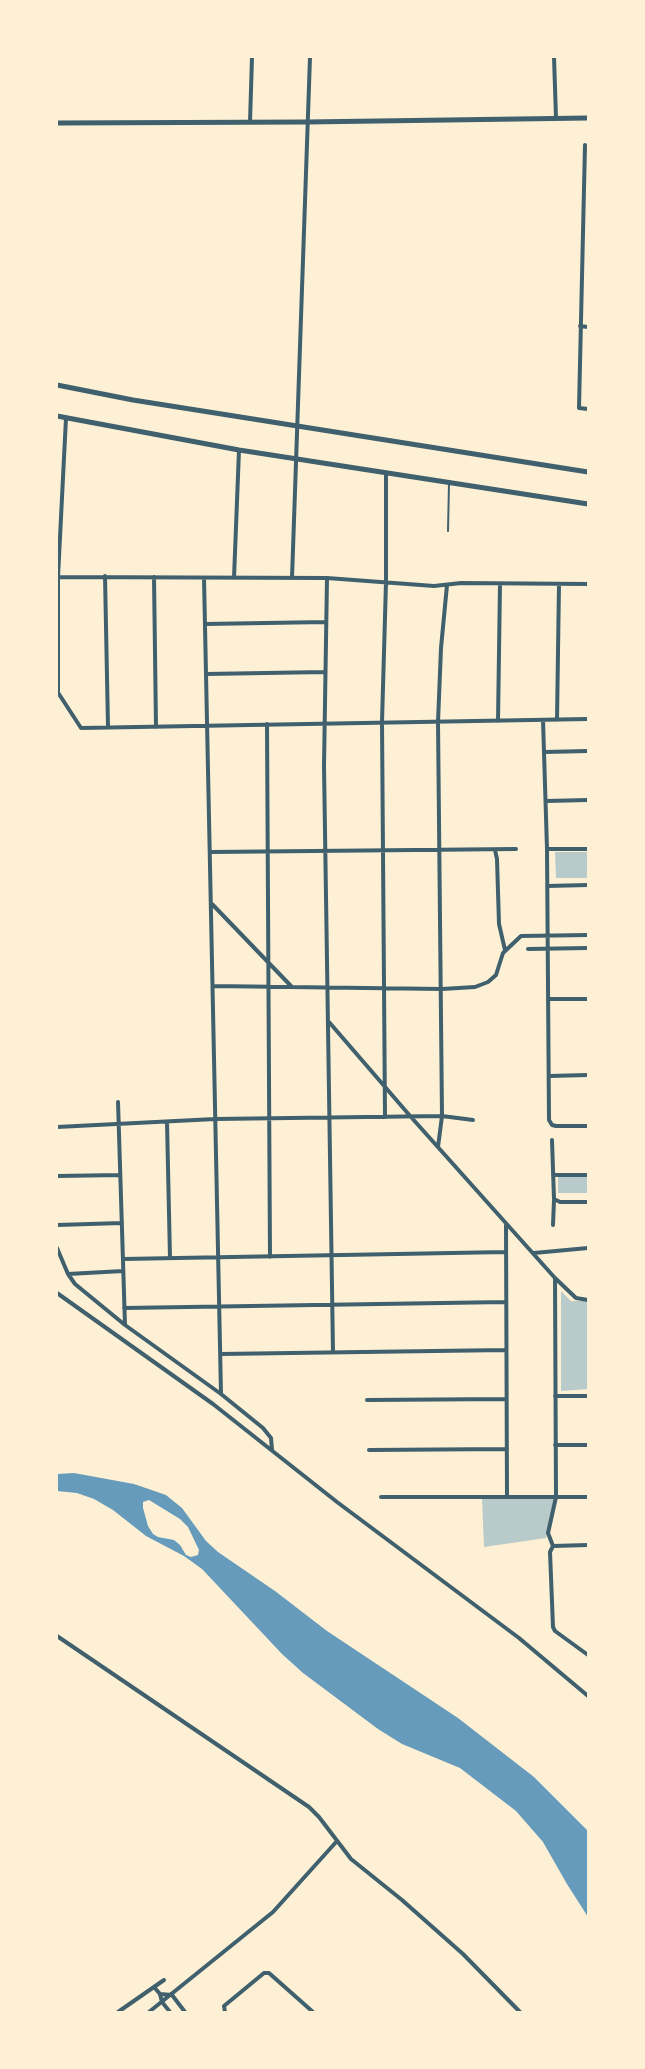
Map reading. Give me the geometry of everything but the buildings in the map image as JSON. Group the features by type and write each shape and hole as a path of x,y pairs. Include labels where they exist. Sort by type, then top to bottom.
{"street":[{"path":"250,122 252,57"},
{"path":"292,578 310,57"},
{"path":"554,57 556,118"},
{"path":"57,123 588,118"},
{"path":"585,145 579,408 588,409"},
{"path":"580,326 588,327"},
{"path":"57,385 133,400 588,472"},
{"path":"57,416 238,450 296,457 588,504"},
{"path":"66,418 58,577 58,691 81,728 588,719"},
{"path":"234,578 238,450"},
{"path":"385,1117 382,722 386,472"},
{"path":"105,576 108,727"},
{"path":"58,577 327,578 447,585 461,583 588,584"},
{"path":"154,577 156,726"},
{"path":"204,578 221,1394"},
{"path":"327,578 324,723 333,1352"},
{"path":"498,721 500,584"},
{"path":"557,720 559,584"},
{"path":"438,1148 442,1116 442,989 438,851 438,722 441,648 447,585"},
{"path":"205,624 326,622"},
{"path":"206,674 325,672"},
{"path":"543,720 547,849 549,1116 550,1123 556,1126 588,1126"},
{"path":"267,724 270,1257"},
{"path":"544,752 588,751"},
{"path":"546,801 588,801"},
{"path":"211,852 516,849"},
{"path":"547,849 588,849"},
{"path":"495,850 499,924 505,951"},
{"path":"547,886 588,885"},
{"path":"212,904 292,987"},
{"path":"213,986 442,989 475,987 488,982 499,970 505,951 520,936 588,935"},
{"path":"528,949 588,948"},
{"path":"548,999 588,999"},
{"path":"328,1021 555,1278 576,1298 588,1300"},
{"path":"549,1076 588,1075"},
{"path":"118,1102 125,1324"},
{"path":"57,1127 215,1119 442,1116 473,1120"},
{"path":"167,1122 170,1258"},
{"path":"552,1140 554,1225"},
{"path":"57,1176 120,1175"},
{"path":"553,1175 588,1175"},
{"path":"554,1200 588,1202"},
{"path":"57,1225 122,1223"},
{"path":"506,1224 507,1497"},
{"path":"57,1248 68,1274 79,1287 125,1324 221,1394 266,1431 271,1438 272,1450"},
{"path":"533,1253 588,1248"},
{"path":"123,1259 506,1252"},
{"path":"68,1274 123,1271"},
{"path":"555,1278 556,1497 548,1533 553,1546 550,1552 553,1627 555,1631 588,1655"},
{"path":"57,1293 213,1404 337,1502 519,1638 588,1696"},
{"path":"124,1308 506,1302"},
{"path":"220,1354 506,1350"},
{"path":"555,1396 588,1396"},
{"path":"367,1400 506,1399"},
{"path":"555,1445 588,1445"},
{"path":"369,1450 507,1449"},
{"path":"381,1497 588,1497"},
{"path":"553,1546 588,1545"},
{"path":"57,1636 309,1807 351,1859 454,1946 520,2012"},
{"path":"149,2012 273,1912 337,1841"},
{"path":"225,2012 224,2006 264,1973 269,1973 313,2012"},
{"path":"118,2012 164,1980"},
{"path":"154,1987 170,2012"},
{"path":"160,1994 172,1995 185,2012"}],"lane":[{"path":"448,531 449,482"}],"shaded area":[{"path":"555,852 588,852 588,878 556,878"},
{"path":"558,1177 588,1177 588,1193 558,1193"},
{"path":"561,1291 571,1301 588,1301 588,1389 561,1391"},
{"path":"482,1499 554,1499 546,1538 484,1547"}],"water":[{"path":"74,1473 134,1484 166,1495 182,1508 206,1541 218,1552 275,1591 327,1631 458,1718 534,1777 588,1831 588,1917 543,1842 516,1811 460,1768 402,1744 378,1729 303,1673 282,1654 202,1569 184,1556 146,1536 113,1510 94,1499 77,1493 57,1491 57,1474","holes":["149,1500 180,1519 188,1527 199,1550 198,1555 191,1557 186,1555 174,1540 153,1534 148,1526 143,1502"]}]}
